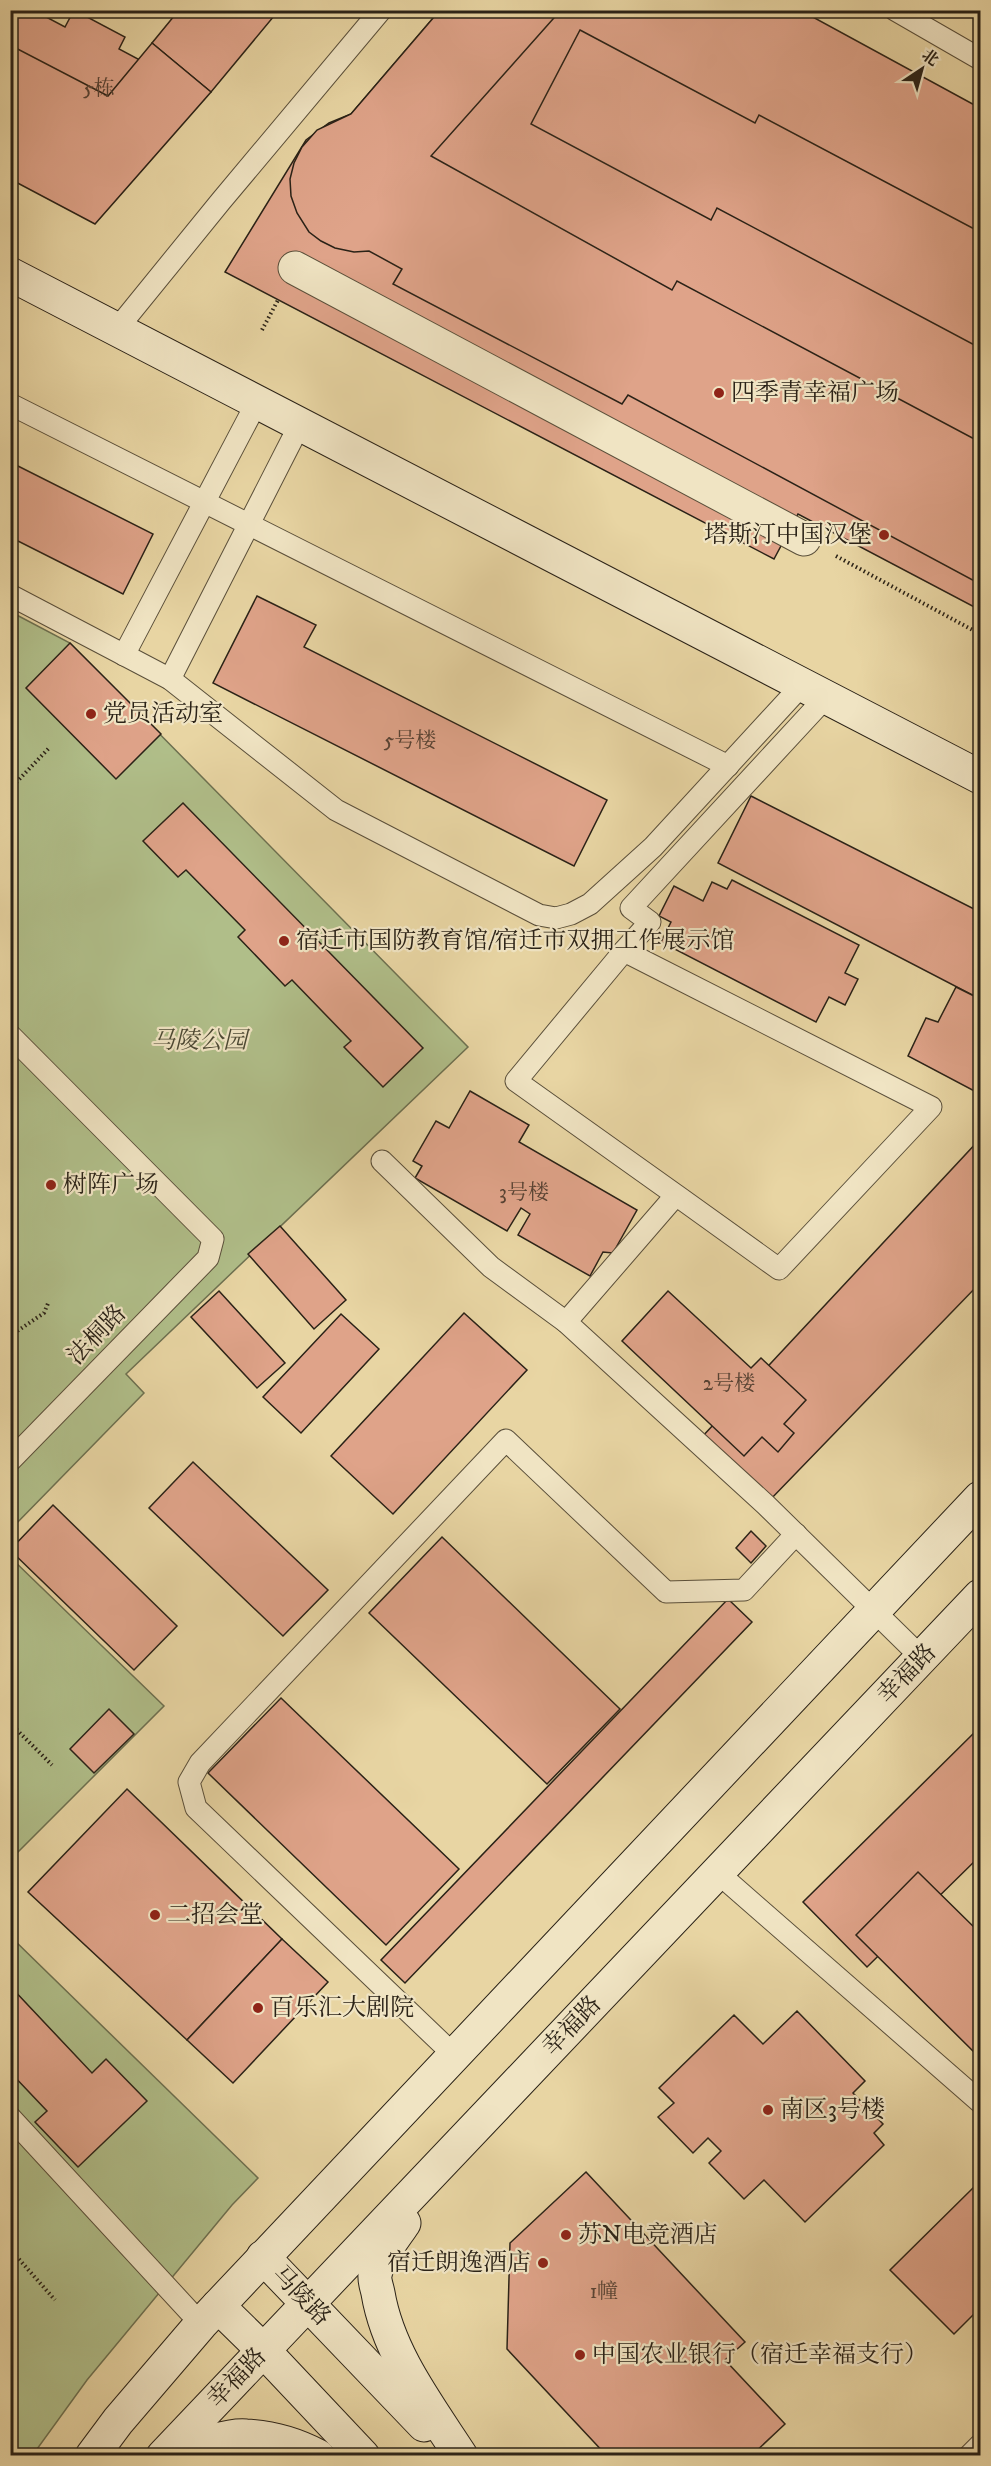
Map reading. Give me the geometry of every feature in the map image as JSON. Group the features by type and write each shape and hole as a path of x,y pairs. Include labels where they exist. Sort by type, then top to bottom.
{"main road":[{"path":"295,268 804,539"},
{"path":"10,274 981,777"},
{"path":"263,2257 981,1498"},
{"name":"幸福路","path":"163,2456 981,1596"},
{"path":"435,2170 381,2260 375,2276 380,2306 390,2338 417,2388 461,2456"},
{"name":"马陵路","path":"210,2315 263,2257 454,2456"},
{"path":"92,2456 118,2421 210,2315 264,2351 363,2456"},
{"path":"169,2456 208,2443 245,2435 299,2446 318,2456"}],"lane":[{"path":"117,329 381,10"},
{"path":"895,10 981,59"},
{"path":"124,655 257,402"},
{"path":"10,404 728,766"},
{"path":"170,679 300,424"},
{"path":"10,595 170,679 192,694 336,810 539,915 556,918 571,914 590,904 653,847 728,766 814,691"},
{"path":"624,951 931,1107 778,1269 516,1081 624,951 650,922 631,908 814,691"},
{"name":"法桐路","path":"10,1035 213,1239 208,1258 10,1461"},
{"path":"381,1161 491,1267 566,1322 796,1534 922,1658"},
{"path":"566,1322 676,1195"},
{"path":"454,2055 196,1808 189,1782 200,1763 506,1440 666,1592 744,1590 796,1534"},
{"path":"718,1873 981,2102"},
{"path":"10,2117 210,2315"},
{"path":"969,2456 981,2445"}],"path":[{"path":"804,539 981,634"},
{"path":"10,789 49,748"},
{"path":"10,1336 44,1313 49,1301"},
{"path":"10,1723 51,1765"},
{"path":"10,2249 55,2300"}],"green space":[{"name":"马陵公园","path":"11,612 70,643 468,1047 126,1374 144,1393 11,1529"},
{"path":"10,1557 164,1706 11,1859 10,1859"},
{"path":"10,1936 258,2178 232,2205 87,2380 32,2456 10,2455"}],"building":[{"path":"10,10 33,10 65,27 74,10 125,37 119,49 149,65 153,56 190,75 145,165 106,145 98,162 10,118 10,112 21,91 10,86"},
{"path":"179,10 279,10 211,92 152,43"},
{"name":"四季青幸福广场","path":"440,10 800,10 980,108 980,610 798,514 774,559 225,272 306,140 329,123 351,114"},
{"path":"440,10 561,10 431,156 672,290 677,281 980,442 980,584 628,395 622,404 393,284 402,269 369,251 354,252 335,248 309,232 297,213 291,196 290,179 294,163 302,147 317,130 351,114"},
{"path":"580,30 755,123 759,115 980,232 980,348 717,208 711,220 531,124"},
{"path":"152,43 211,92 95,224 10,179 10,45 108,96"},
{"path":"10,462 153,534 123,594 10,537"},
{"path":"257,596 316,625 304,647 607,800 574,866 213,683"},
{"path":"70,643 161,734 116,779 26,688"},
{"path":"751,796 980,912 980,999 718,863"},
{"path":"183,803 423,1048 383,1087 344,1047 351,1041 292,980 285,986 238,937 245,930 186,870 178,877 143,841"},
{"path":"732,880 859,945 845,973 858,979 845,1005 829,997 816,1022 661,942 671,922 659,916 674,886 703,901 712,882 727,889"},
{"path":"956,987 980,999 980,1094 908,1056 926,1018 938,1022"},
{"path":"470,1091 529,1125 519,1142 637,1210 613,1253 603,1252 590,1276 518,1235 530,1214 521,1208 507,1231 415,1178 422,1166 413,1161 436,1121 449,1128"},
{"path":"980,1139 980,1190 957,1165"},
{"path":"980,1139 980,1283 768,1502 701,1438"},
{"path":"280,1226 346,1300 314,1329 248,1254"},
{"path":"219,1291 285,1363 257,1388 191,1317"},
{"path":"668,1291 751,1368 761,1358 806,1400 784,1424 794,1433 778,1452 762,1437 744,1456 622,1341"},
{"path":"464,1313 527,1370 393,1514 331,1456"},
{"path":"341,1314 379,1349 301,1433 263,1397"},
{"path":"193,1462 328,1590 283,1636 149,1508"},
{"path":"53,1505 177,1626 134,1670 10,1550"},
{"path":"751,1531 766,1546 751,1563 736,1548"},
{"path":"442,1537 620,1709 547,1784 369,1613"},
{"path":"728,1599 752,1622 405,1983 381,1960"},
{"path":"281,1698 459,1869 386,1945 208,1773"},
{"path":"109,1709 134,1734 94,1773 70,1749"},
{"path":"980,1727 980,1856 867,1967 803,1902"},
{"name":"二招会堂","path":"127,1789 282,1939 187,2040 28,1892"},
{"path":"918,1872 980,1933 980,2058 856,1935"},
{"path":"282,1939 328,1982 233,2083 187,2040"},
{"path":"10,1986 92,2073 106,2059 147,2101 78,2167 35,2122 47,2111 10,2072"},
{"name":"南区3号楼","path":"797,2011 865,2081 853,2093 883,2124 874,2133 884,2145 805,2222 764,2180 744,2199 709,2163 721,2151 708,2138 693,2153 658,2117 674,2103 659,2088 734,2015 763,2044"},
{"path":"586,2172 745,2342 725,2360 785,2424 751,2456 607,2456 507,2349 510,2243"},
{"path":"975,2186 980,2191 980,2308 954,2334 890,2270"}],"place":[{"name":"四季青幸福广场","path":"719,393"},
{"name":"塔斯汀中国汉堡","path":"884,535"},
{"name":"党员活动室","path":"91,714"},
{"name":"宿迁市国防教育馆/宿迁市双拥工作展示馆","path":"284,941"},
{"name":"树阵广场","path":"51,1185"},
{"name":"二招会堂","path":"155,1915"},
{"name":"百乐汇大剧院","path":"258,2008"},
{"name":"南区3号楼","path":"768,2110"},
{"name":"苏N电竞酒店","path":"566,2235"},
{"name":"宿迁朗逸酒店","path":"543,2263"},
{"name":"中国农业银行（宿迁幸福支行）","path":"580,2355"}]}
